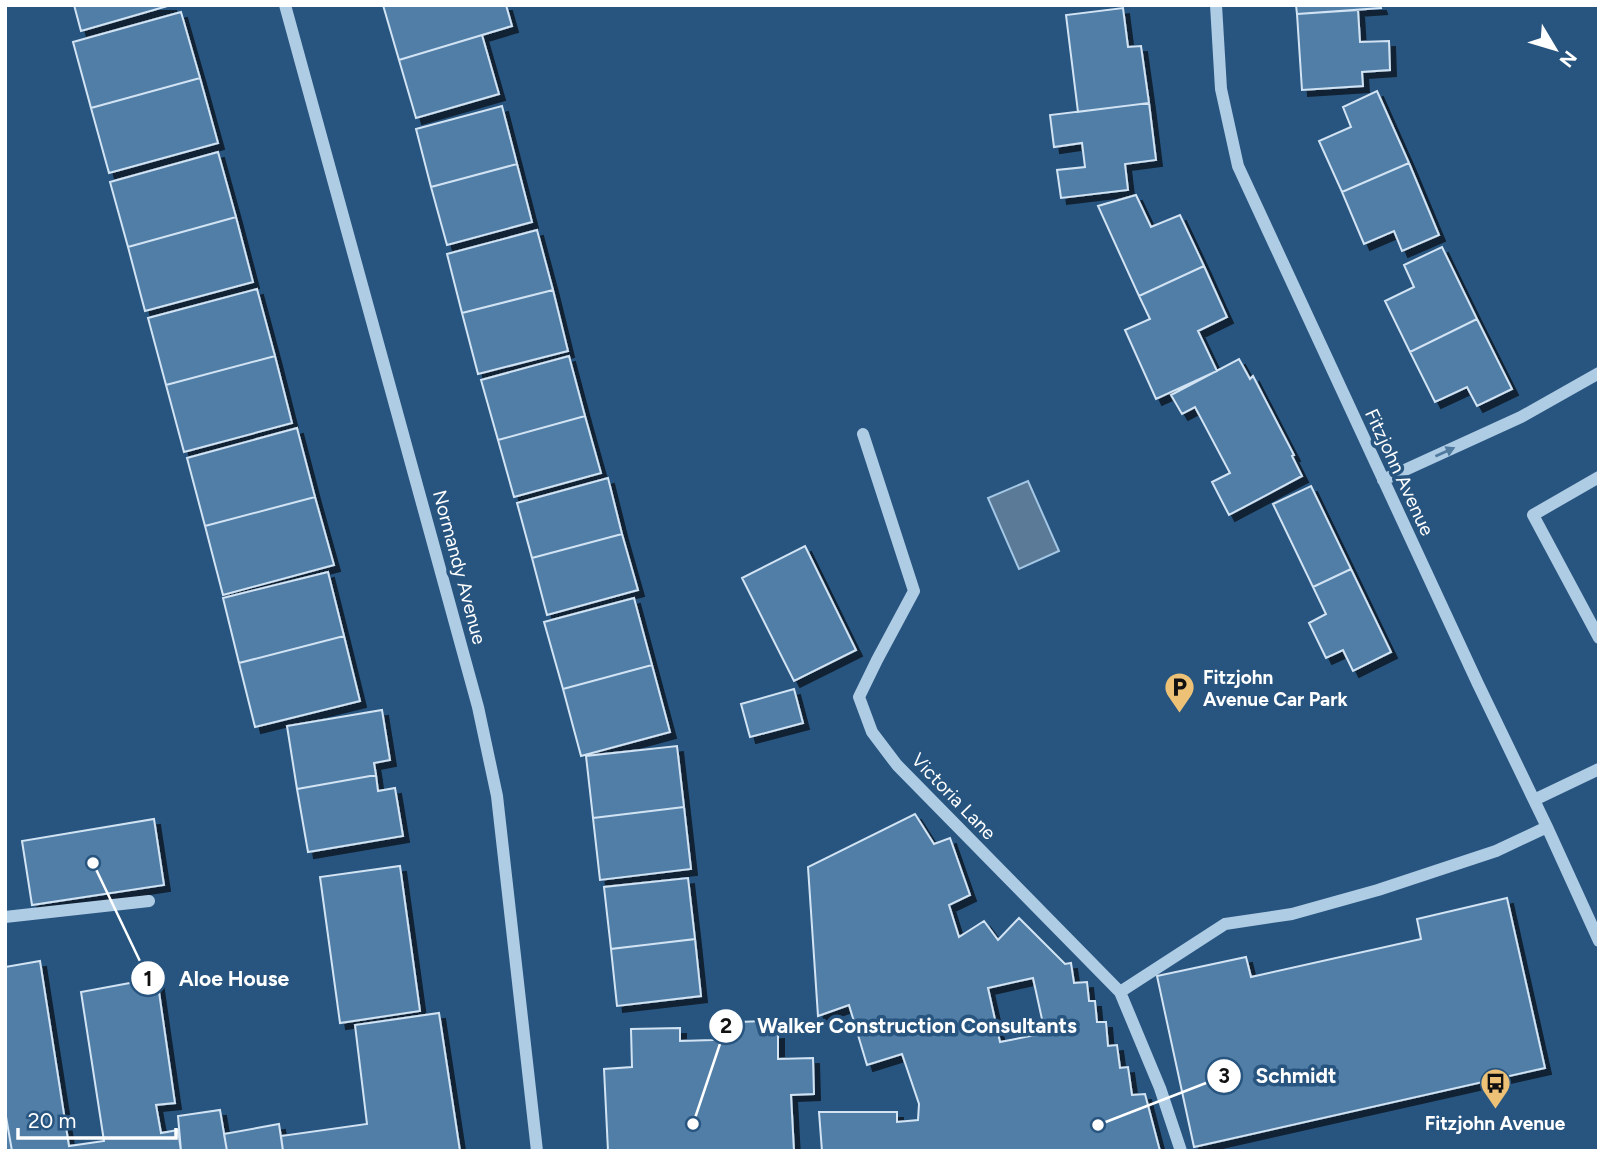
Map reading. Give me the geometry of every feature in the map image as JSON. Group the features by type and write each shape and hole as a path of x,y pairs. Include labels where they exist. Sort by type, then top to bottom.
{"street":[{"name":"Normandy Avenue","path":"285,5 481,720 497,796 537,1151"},
{"name":"Fitzjohn Avenue","path":"1216,5 1221,89 1238,166 1599,941"},
{"path":"1383,480 1521,417 1599,373"},
{"name":"Victoria Lane","path":"863,434 914,591 859,697 872,732 897,765 1120,992 1160,1088 1181,1151"},
{"path":"1599,477 1533,515 1599,638"},
{"path":"1534,800 1599,769"},
{"path":"1120,992 1225,924 1292,914 1378,890 1496,851 1547,827"},
{"path":"5,917 149,901"}],"water":[{"path":"1028,481 1059,551 1019,569 988,498"}],"building":[{"path":"74,5 171,5 81,31"},
{"path":"383,5 506,5 512,26 399,60"},
{"path":"1296,5 1380,5 1381,8 1297,14"},
{"path":"1123,8 1128,47 1141,46 1149,103 1078,112 1066,15"},
{"path":"1358,10 1360,42 1389,41 1390,70 1362,72 1363,86 1302,90 1297,14"},
{"path":"181,12 200,78 91,108 73,42"},
{"path":"482,35 499,94 416,118 399,60"},
{"path":"200,78 218,143 109,173 91,108"},
{"path":"1377,91 1409,163 1342,192 1319,141 1351,127 1343,107"},
{"path":"1149,103 1156,160 1125,164 1128,190 1061,198 1057,170 1085,167 1082,143 1054,147 1050,115"},
{"path":"502,106 517,164 431,187 416,129"},
{"path":"218,152 236,217 128,247 110,182"},
{"path":"1409,163 1439,235 1402,251 1394,231 1364,244 1342,192"},
{"path":"517,164 532,222 447,245 431,187"},
{"path":"1136,195 1151,227 1180,215 1204,266 1139,296 1098,206"},
{"path":"236,217 253,282 145,311 128,247"},
{"path":"537,230 553,290 462,313 447,254"},
{"path":"1442,247 1477,319 1410,352 1385,301 1414,287 1404,265"},
{"path":"1204,266 1227,317 1198,331 1217,371 1156,399 1125,330 1150,319 1139,296"},
{"path":"257,289 275,356 166,385 148,318"},
{"path":"553,290 568,351 478,374 462,313"},
{"path":"1477,319 1512,389 1477,406 1467,387 1435,402 1410,352"},
{"path":"275,356 292,423 184,452 166,385"},
{"path":"569,356 585,416 498,440 481,380"},
{"path":"1239,359 1250,379 1253,376 1302,476 1229,515 1212,482 1230,473 1195,407 1182,414 1171,395"},
{"path":"585,416 601,473 514,497 498,440"},
{"path":"297,428 315,497 205,526 187,458"},
{"path":"608,478 622,534 532,558 517,503"},
{"path":"1311,486 1351,569 1313,587 1273,504"},
{"path":"315,497 334,565 223,595 205,526"},
{"path":"622,534 638,590 547,615 532,558"},
{"path":"805,546 856,650 794,681 742,578"},
{"path":"1351,569 1391,652 1353,671 1343,650 1326,658 1309,623 1326,614 1313,587"},
{"path":"328,572 344,636 239,663 223,598"},
{"path":"634,598 652,665 563,689 544,622"},
{"path":"344,636 360,701 255,727 239,663"},
{"path":"652,665 670,732 581,756 563,689"},
{"path":"794,689 803,723 750,737 741,704"},
{"path":"382,710 390,760 374,763 376,775 297,789 287,726"},
{"path":"677,746 684,807 593,818 586,756"},
{"path":"376,775 378,791 395,788 403,836 308,852 297,789"},
{"path":"684,807 691,869 600,880 593,818"},
{"path":"915,814 934,844 950,838 970,895 949,905 959,937 984,921 998,940 1019,918 1065,964 1071,963 1074,983 1087,982 1089,1001 1095,1001 1097,1022 1106,1022 1108,1046 1117,1045 1120,1068 1128,1067 1132,1095 1145,1094 1160,1151 822,1151 819,1112 897,1112 897,1122 918,1120 919,1104 902,1054 867,1065 849,1005 818,1016 808,867","holes":["1033,978 1045,1033 1000,1042 988,988"]},
{"path":"154,819 164,885 32,905 22,841"},
{"path":"400,866 420,1011 340,1023 320,877"},
{"path":"688,878 695,939 611,949 604,887"},
{"path":"1507,898 1545,1068 1194,1147 1157,976 1246,957 1251,977 1421,939 1417,919"},
{"path":"695,939 701,996 617,1006 611,949"},
{"path":"40,961 69,1146 104,1141 81,992 157,978 175,1103 156,1105 161,1133 178,1130 181,1151 12,1151 5,1111 5,967"},
{"path":"439,1013 460,1151 283,1151 281,1136 367,1124 355,1025"},
{"path":"764,1021 765,1034 778,1033 778,1059 813,1058 814,1094 791,1095 794,1151 608,1151 604,1069 632,1067 631,1029 680,1028 680,1041 713,1040 713,1023"},
{"path":"220,1110 227,1151 181,1151 178,1116"},
{"path":"5,1111 12,1151 5,1151"},
{"path":"279,1124 283,1151 227,1151 224,1134"}],"place":[{"name":"Fitzjohn Avenue Car Park","path":"1180,715"},
{"name":"Aloe House","path":"93,863"},
{"name":"Fitzjohn Avenue","path":"1495,1111"},
{"name":"Walker Construction Consultants","path":"693,1124"},
{"name":"Schmidt","path":"1098,1125"}]}
